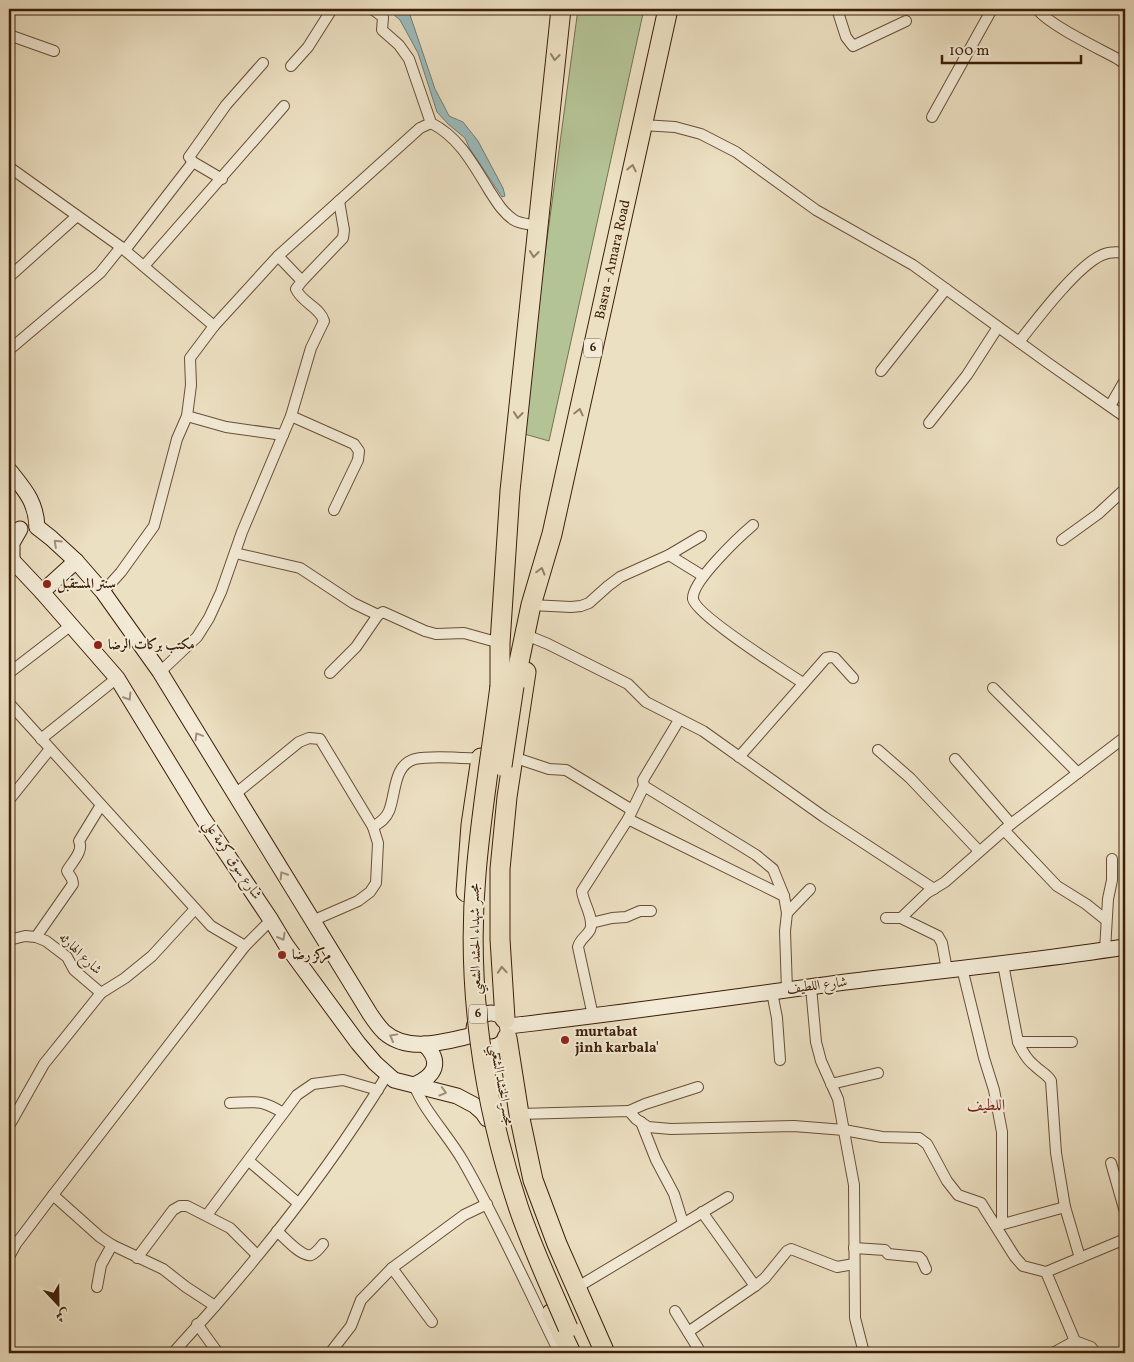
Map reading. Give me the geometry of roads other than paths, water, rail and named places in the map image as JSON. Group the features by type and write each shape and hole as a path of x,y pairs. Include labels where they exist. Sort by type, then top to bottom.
{"highway":[{"name":"6","path":"507,686 500,643 510,491 561,9"},
{"name":"Basra - Amara Road","path":"507,686 526,635 531,605 552,534 668,9"},
{"path":"526,635 530,651 506,797 500,869 500,939 507,1028 518,1114 534,1180 557,1244 605,1353"},
{"path":"500,643 471,825 464,930 472,1013 483,1100 500,1176 533,1269 568,1344"},
{"name":"مجسر شهداء الحشد الشعبي","path":"507,686 476,874 473,941 474,974 480,1034 490,1096 510,1180 568,1344"},
{"path":"483,1100 490,1090 501,1087 512,1090 516,1095"},
{"name":"6","path":"568,1344 591,1353"}],"main road":[{"path":"9,470 26,491 32,502 37,527 76,561 103,592 160,672 312,921 370,1014 385,1033 405,1044 424,1044 476,1033"},
{"path":"10,558 14,530 37,527"},
{"name":"شارع سوق كرمة علي","path":"10,558 117,678 202,817 286,945 374,1063 394,1080 457,1096 474,1105 487,1119"},
{"path":"42,592 76,561"},
{"name":"شارع اللطيف","path":"507,1028 1125,947"},
{"path":"493,1012 507,1028 502,1044 490,1048 483,1046 476,1033 480,1016 486,1013 493,1012"},
{"path":"414,1084 427,1079 434,1070 435,1060 431,1050 424,1044"}],"street":[{"path":"291,66 308,47 332,9"},
{"path":"372,9 383,17 382,30 399,45 409,59 431,123 444,129 461,146 506,214 516,222 537,226"},
{"path":"837,9 846,37 853,46 906,21"},
{"path":"932,117 992,9"},
{"path":"1037,9 1056,24 1125,64"},
{"path":"9,35 54,51"},
{"path":"222,178 193,162 189,157 226,105 263,64"},
{"path":"144,266 284,106"},
{"path":"103,592 121,572 154,526 176,439 187,416 191,385 190,358 214,326 278,256 420,128 431,123"},
{"path":"642,124 675,127 701,134 736,152 816,210 913,265 1125,417"},
{"path":"9,350 100,273 123,248 193,162"},
{"path":"9,167 123,248 214,326"},
{"path":"160,672 197,637 209,618 291,416 311,348 324,321 322,315 299,296 296,289 343,238 344,230 338,201"},
{"path":"9,277 77,216"},
{"path":"1019,342 1082,269 1104,254 1125,253"},
{"path":"278,256 302,281"},
{"path":"881,371 946,289"},
{"path":"929,423 967,375 998,327"},
{"path":"1110,406 1125,380"},
{"path":"187,416 226,427 283,435"},
{"path":"291,416 354,444 359,451 358,460 334,510"},
{"path":"1062,540 1098,514 1125,489"},
{"path":"753,525 738,538 703,576 694,592 693,600 697,606 722,628 803,683"},
{"path":"531,605 571,608 580,606 589,602 620,577 669,555 701,536"},
{"path":"235,553 300,568 353,603 378,615"},
{"path":"669,555 703,576"},
{"path":"330,673 356,647 378,615 383,612 436,634 464,633 500,643"},
{"path":"9,674 70,626"},
{"path":"526,635 628,684 646,702 703,732 824,817 934,889"},
{"path":"739,757 826,658 834,658 853,678"},
{"path":"41,739 117,678"},
{"path":"992,688 1078,773"},
{"path":"9,703 211,926 245,946"},
{"path":"594,1016 578,947 590,930 592,922 583,899 582,891 630,814 644,786 643,780 679,720"},
{"path":"900,918 927,893 945,882 1007,827 1125,737"},
{"path":"234,795 299,742 309,738 320,739 373,827 378,843 376,883 370,892 358,901 312,921"},
{"path":"9,800 50,750"},
{"path":"878,750 917,785 979,851"},
{"path":"513,757 549,769 566,770 630,814 784,896"},
{"path":"373,827 389,813 397,778 403,767 414,760 426,758 481,759"},
{"path":"955,759 1007,827 1057,886 1086,904 1106,920"},
{"path":"644,786 756,855 773,869 784,896 787,914 777,1018 780,1060"},
{"path":"36,937 73,884 66,871 80,849 79,841 101,805"},
{"path":"1106,950 1106,920 1112,860"},
{"path":"787,914 810,889"},
{"path":"9,1126 44,1064 101,993 125,978 152,956 196,909"},
{"path":"592,922 626,917 640,911 651,911"},
{"path":"886,918 900,918 938,936 955,969 994,1090 1002,1132 999,1225"},
{"path":"9,1257 16,1244 53,1195 245,946 271,920"},
{"name":"شارع الهارثه","path":"9,940 24,936 36,937 46,941 67,957 74,970 101,993"},
{"path":"1004,964 1018,1042 1022,1052 1051,1081 1056,1153 1065,1207 1080,1258"},
{"path":"811,987 816,1042 821,1061 838,1098 854,1185 855,1318 864,1353"},
{"path":"1018,1042 1072,1042"},
{"path":"831,1084 878,1073"},
{"path":"173,1353 277,1231 362,1116 387,1075"},
{"path":"207,1215 297,1095 313,1084 343,1080 378,1090"},
{"path":"414,1084 420,1100 450,1140 568,1344"},
{"path":"518,1114 630,1111 645,1104 698,1087"},
{"path":"230,1103 257,1102 269,1104 283,1113"},
{"path":"630,1111 648,1127 671,1129 774,1126 844,1130 882,1137 919,1138 927,1144 947,1181 958,1195 980,1203 999,1225 1015,1257 1024,1266 1046,1272 1125,1239"},
{"path":"641,1122 656,1160 674,1194 683,1223"},
{"path":"249,1161 298,1203"},
{"path":"1111,1163 1125,1212"},
{"path":"53,1195 100,1237 137,1258 163,1269 215,1306"},
{"path":"576,1288 728,1197"},
{"path":"330,1353 351,1326 361,1300 392,1268 464,1215 486,1204"},
{"path":"137,1258 173,1210 180,1206 187,1206 230,1228 257,1255"},
{"path":"999,1225 1065,1207"},
{"path":"702,1212 755,1286"},
{"path":"277,1231 300,1252 306,1255 312,1255 324,1244"},
{"path":"97,1287 101,1265 112,1245"},
{"path":"854,1248 885,1250 888,1254 912,1255 922,1260 926,1269"},
{"path":"688,1332 765,1278 787,1251 792,1249 837,1266 854,1264"},
{"path":"392,1268 432,1322"},
{"path":"1046,1272 1075,1341 1091,1347 1096,1353"},
{"path":"675,1311 700,1353"},
{"path":"197,1324 218,1353"},
{"path":"1052,1353 1075,1341"}],"water":[{"path":"387,9 408,9 435,89 449,116 463,122 478,141 503,188 505,196 502,197 470,149 465,138 437,112 418,53 400,20"}],"place":[{"name":"سنتر المستقبل","path":"47,584"},
{"name":"مكتب بركات الرضا","path":"98,645"},
{"name":"مركز رضا","path":"282,955"},
{"name":"murtabat jinh karbala'","path":"565,1040"}],"district":[{"name":"اللطيف","path":"986,1106"}]}
